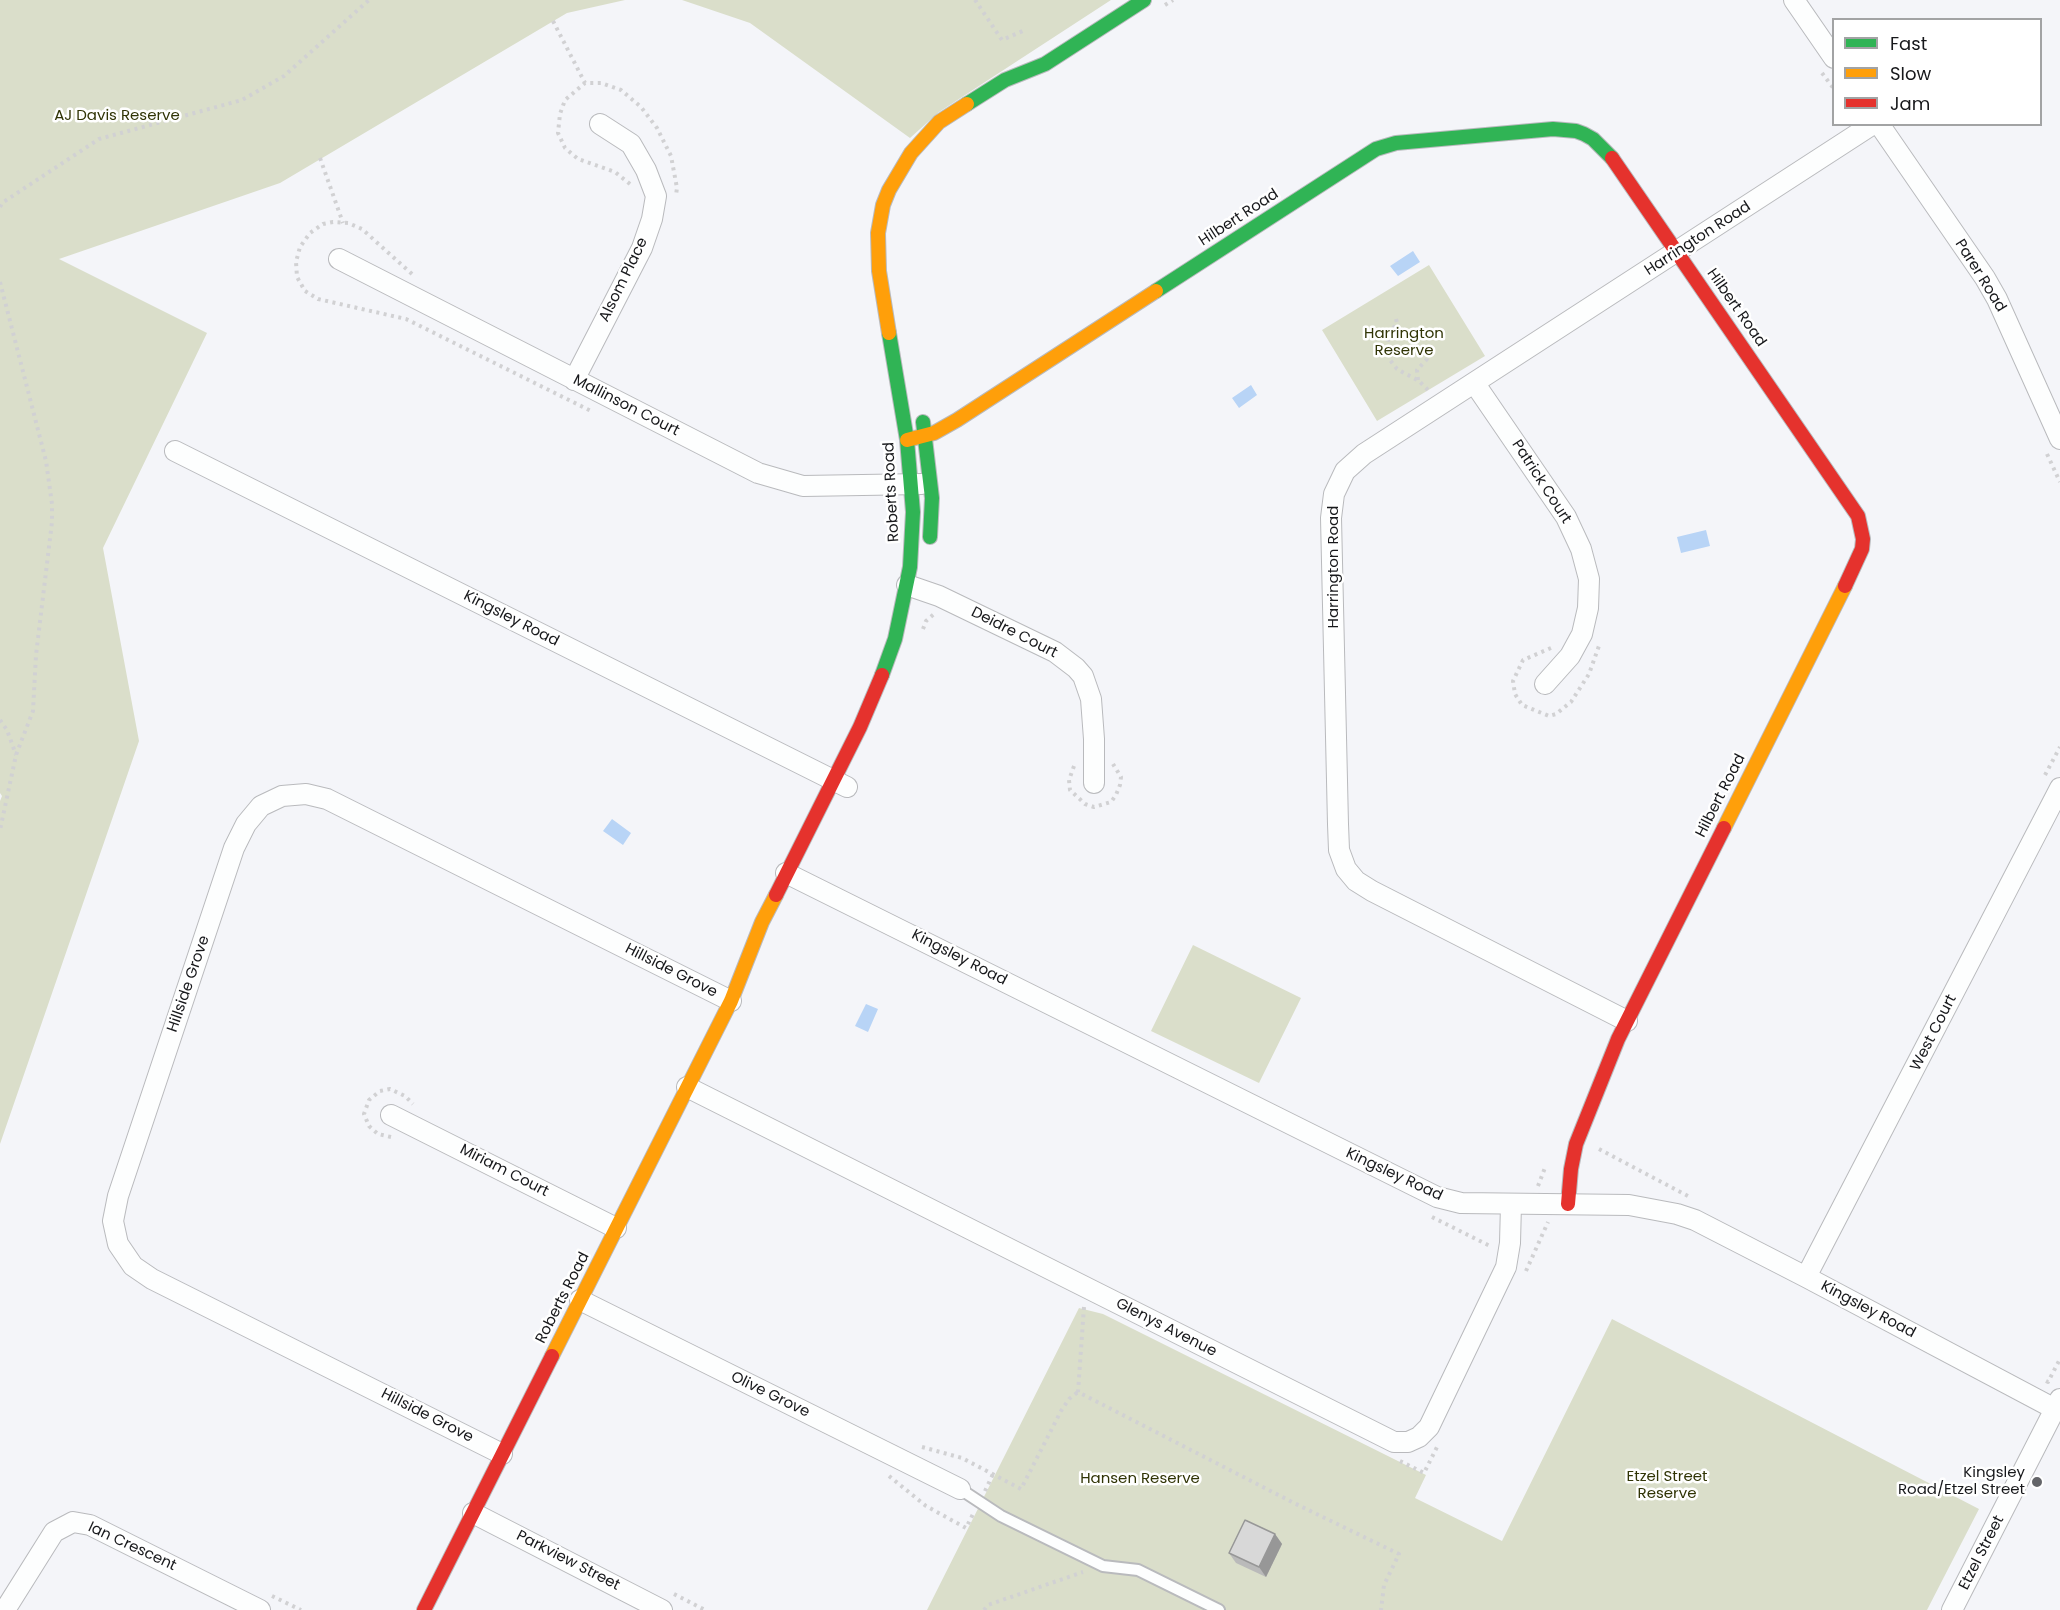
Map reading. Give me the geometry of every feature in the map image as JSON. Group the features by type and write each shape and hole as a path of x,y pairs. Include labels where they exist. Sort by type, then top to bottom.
{"street":[{"name":"Roberts Road","path":"1023,86 1046,64 1144,0"},
{"path":"1794,0 1832,57"},
{"name":"Roberts Road","path":"929,553 932,498 921,484 907,440 879,271 879,226 889,190 910,153 939,122 1005,80 1046,64"},
{"name":"Alsom Place","path":"574,380 642,248 652,219 656,196 646,170 631,144 600,124"},
{"name":"Harrington Road","path":"1627,1021 1364,887 1346,869 1339,850 1331,518 1334,494 1345,471 1353,462 1870,126"},
{"name":"Parer Road","path":"1880,126 1985,278 2009,324 2053,445"},
{"name":"Hilbert Road","path":"907,440 925,436 957,420 1368,153 1396,143 1553,129 1576,131 1593,139 1610,155 1852,506 1861,529 1862,549 1608,1061 1576,1144 1568,1204"},
{"name":"Mallinson Court","path":"339,259 574,380 772,478 803,486 921,484"},
{"name":"Patrick Court","path":"1475,384 1566,517 1581,549 1589,579 1588,608 1582,634 1570,656 1545,684"},
{"name":"Roberts Road","path":"731,1001 762,922 797,878 843,785 860,727 895,639 920,589 913,530 921,484 925,436 920,404"},
{"name":"Kingsley Road","path":"175,451 843,785"},
{"name":"Deidre Court","path":"920,589 1055,652 1076,668 1087,686 1091,699 1094,783"},
{"name":"West Court","path":"1806,1277 2060,788"},
{"name":"Hillside Grove","path":"502,1454 152,1279 133,1266 118,1244 113,1221 118,1196 234,848 246,824 261,806 282,796 306,794 327,799 731,1001"},
{"name":"Kingsley Road","path":"797,878 1437,1197 1461,1203 1629,1204 1695,1220 2051,1403"},
{"name":"Roberts Road","path":"424,1610 731,1001 774,929"},
{"name":"Glenys Avenue","path":"687,1088 1394,1442 1408,1442 1419,1437 1429,1427 1506,1267 1510,1243 1511,1204"},
{"name":"Miriam Court","path":"391,1115 616,1228"},
{"name":"Olive Grove","path":"580,1300 960,1489"},
{"name":"Etzel Street","path":"1952,1610 2051,1403"},
{"name":"Parkview Street","path":"473,1513 668,1602"},
{"name":"Ian Crescent","path":"5,1610 54,1532 73,1522 90,1525 260,1610"}],"lane":[{"path":"960,1489 1001,1516 1103,1566 1138,1570 1219,1610"}],"path":[{"path":"0,207 2,203 99,139 242,100 284,76 369,0"},
{"path":"975,0 1002,39 1025,30"},
{"path":"1163,6 1173,0"},
{"path":"553,21 585,83"},
{"path":"633,188 626,179 615,172 578,159 565,148 561,140 558,133 560,114 566,100 585,83 601,83 621,90 641,107 657,128 671,156 676,198"},
{"path":"320,158 343,223"},
{"path":"0,282 46,461 52,504 52,522 36,655 33,711 16,755 0,830"},
{"path":"1396,318 1398,322 1389,336 1388,353 1396,369 1418,380 1428,390"},
{"path":"1418,380 1417,370 1427,359 1427,354"},
{"path":"1418,397 1437,385"},
{"path":"2053,445 2060,482"},
{"path":"919,639 930,615 937,613"},
{"path":"1556,643 1551,648 1523,660 1513,681 1515,694 1522,705 1549,716 1556,714 1571,702 1589,674 1601,638"},
{"path":"0,720 7,730 16,755"},
{"path":"1077,762 1071,773 1070,790 1085,804 1094,807 1111,802 1120,785 1121,777 1118,769 1112,763"},
{"path":"1593,1146 1692,1199"},
{"path":"1538,1186 1549,1158"},
{"path":"2051,1403 2048,1382 2060,1359"},
{"path":"2037,1377 2048,1382"},
{"path":"916,1445 962,1458 1021,1489 1061,1411 1069,1399 1078,1392"},
{"path":"984,1610 988,1605 1103,1566"},
{"path":"668,1602 705,1610"}],"green space":[{"name":"AJ Davis Reserve","path":"0,0 625,0 567,13 280,183 59,259 207,333 103,548 139,741 0,1144 0,801 2,796 0,793"},
{"path":"682,0 1111,0 939,112 910,138 750,23"},
{"name":"Harrington Reserve","path":"1429,265 1485,356 1377,421 1322,330"},
{"path":"1193,945 1301,998 1259,1083 1151,1031"},
{"path":"1079,1308 1103,1314 1426,1475 1415,1498 1502,1541 1612,1319 1979,1509 1927,1610 927,1610"}],"water":[{"path":"1413,251 1420,262 1398,276 1390,266"},
{"path":"1251,385 1257,395 1239,408 1232,398"},
{"path":"1706,530 1710,546 1681,553 1677,537"},
{"path":"612,819 631,833 623,845 603,831"},
{"path":"866,1004 878,1009 868,1032 855,1026"}],"building":[{"path":"1245,1520 1275,1534 1259,1567 1229,1553"}],"traffic: fast":[{"path":"967,104 1005,80 1045,64 1144,0"},
{"path":"1156,291 1376,149 1396,143 1553,129 1584,134 1593,139 1612,158"},
{"path":"882,675 895,639 910,567 913,512 907,440 889,333"},
{"path":"923,422 932,498 930,537"}],"traffic: slow":[{"path":"889,333 879,271 878,233 883,205 889,190 911,153 939,122 967,104"},
{"path":"907,440 934,433 957,420 1156,291"},
{"path":"1724,828 1845,586"},
{"path":"552,1356 731,1001 762,922 776,895"}],"traffic: jam":[{"path":"1612,158 1858,516 1863,539 1862,549 1845,586"},
{"path":"776,895 860,727 882,675"},
{"path":"1568,1204 1576,1144 1618,1039 1724,828"},
{"path":"424,1610 552,1356"}],"place":[{"name":"Kingsley Road/Etzel Street","path":"2037,1482"}],"park label":[{"name":"Hansen Reserve","path":"1140,1479"},
{"name":"Etzel Street Reserve","path":"1667,1486"}]}
